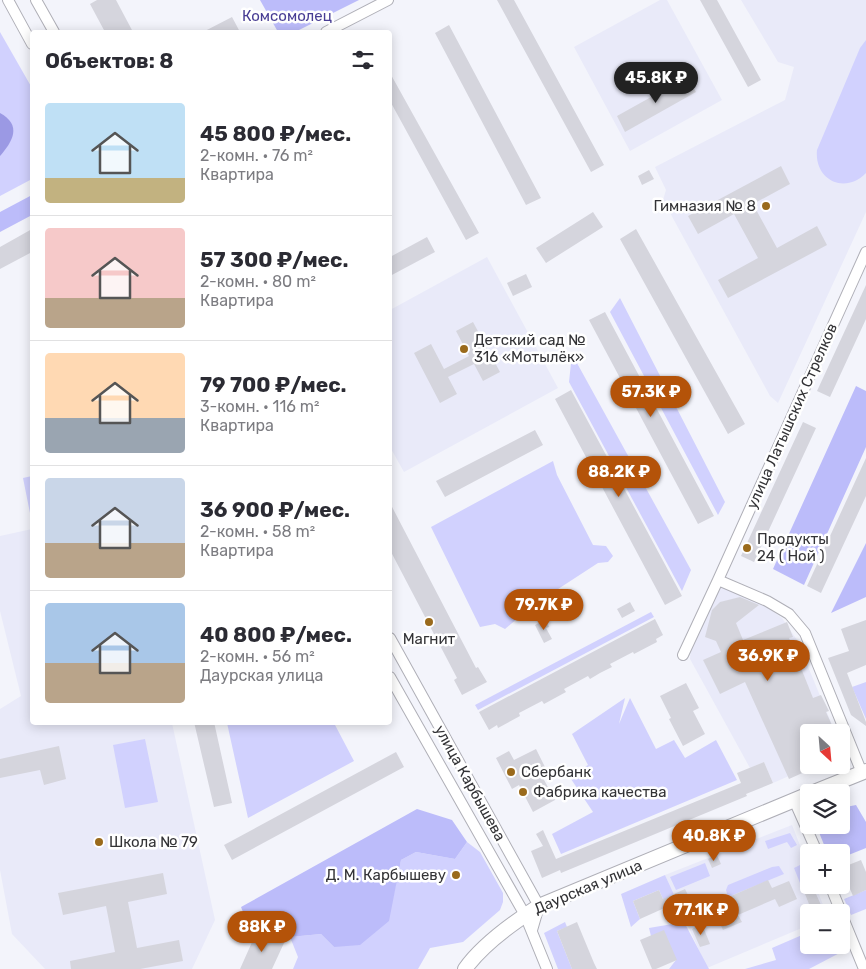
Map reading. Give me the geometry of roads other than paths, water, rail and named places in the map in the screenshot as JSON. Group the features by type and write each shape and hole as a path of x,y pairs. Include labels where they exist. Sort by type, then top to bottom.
{"street":[{"path":"8,0 30,40"},
{"path":"36,0 53,30"},
{"path":"330,30 388,0"},
{"name":"улица Латышских Стрелков","path":"683,655 866,252"},
{"path":"718,580 767,601 789,614 805,633 864,772 834,784"},
{"name":"улица Карбышева","path":"392,642 539,906"},
{"name":"улица Карбышева","path":"392,681 525,915 547,969"},
{"name":"Даурская улица","path":"465,969 483,949 539,906 800,798"},
{"path":"794,800 813,844"},
{"path":"532,930 539,906"},
{"path":"850,935 864,969"}],"place":[{"name":"Гимназия № 8","path":"766,206"},
{"name":"Детский сад № 316 «Мотылёк»","path":"464,349"},
{"name":"Продукты 24 ( Ной )","path":"747,548"},
{"name":"Магнит","path":"429,622"},
{"name":"Сбербанк","path":"511,772"},
{"name":"Фабрика качества","path":"523,792"},
{"name":"Школа № 79","path":"99,842"},
{"name":"Д. М. Карбышеву","path":"456,875"}],"park label":[{"name":"Комсомолец","path":"287,16"}]}
